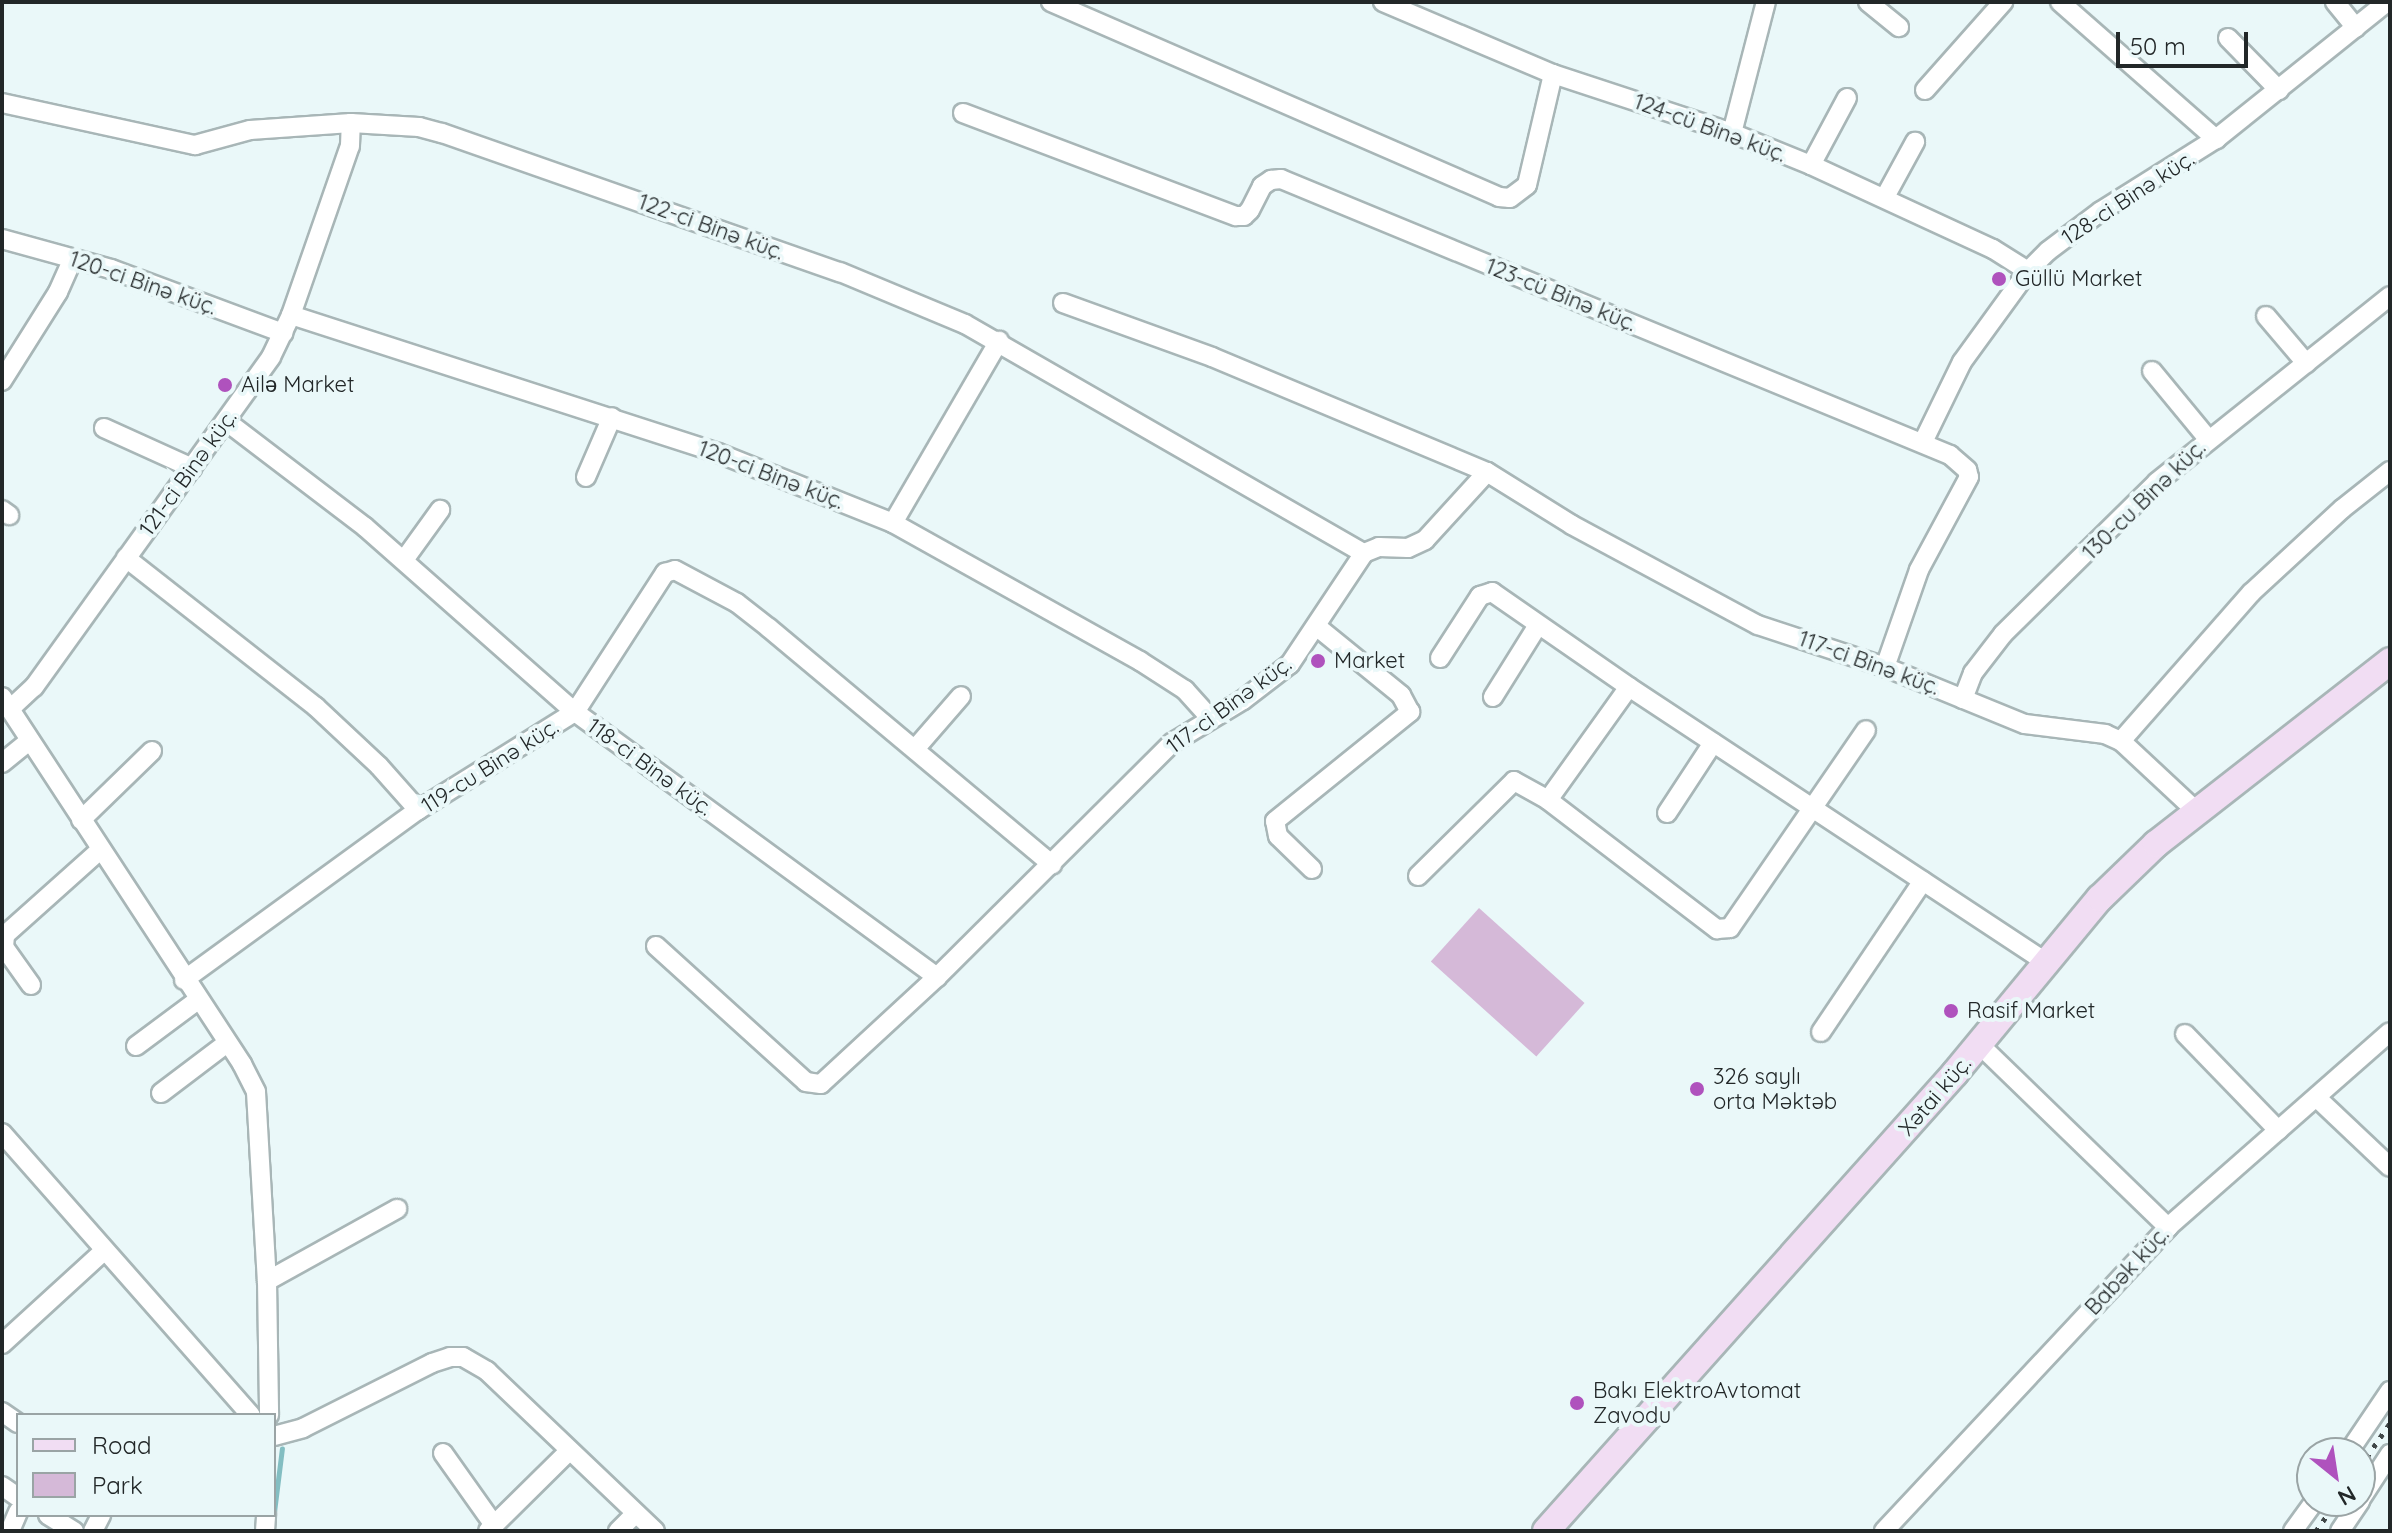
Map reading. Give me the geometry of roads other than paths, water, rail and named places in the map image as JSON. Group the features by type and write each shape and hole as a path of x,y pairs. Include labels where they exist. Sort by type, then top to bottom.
{"street":[{"path":"1051,2 1499,197 1520,194 1527,185 1553,74"},
{"name":"124-cü Binə küç.","path":"1383,2 1553,74 1732,133 1811,165 1993,249 2028,271"},
{"path":"1732,133 1766,2"},
{"path":"1868,2 1899,27"},
{"path":"1925,90 2003,2"},
{"path":"2060,2 2216,139"},
{"path":"2335,2 2356,28"},
{"name":"128-ci Binə küç.","path":"1923,442 1962,362 2028,271 2079,227 2216,139 2387,2"},
{"path":"2228,38 2279,90"},
{"path":"1811,165 1847,98"},
{"name":"122-ci Binə küç.","path":"2,103 195,145 250,130 351,123 419,127 595,184 840,272 999,341 1364,553"},
{"name":"123-cü Binə küç.","path":"963,113 1236,216 1244,216 1250,210 1262,186 1271,180 1281,179 1923,442 1960,462 1969,477 1919,570 1885,667"},
{"name":"121-ci Binə küç.","path":"6,703 34,687 226,421 283,333 350,146 351,123"},
{"path":"1885,197 1915,142"},
{"name":"120-ci Binə küç.","path":"2,239 73,258 283,333"},
{"path":"2,381 58,292 73,258"},
{"name":"130-cu Binə küç.","path":"1963,699 1973,673 2003,634 2157,482 2390,296"},
{"name":"117-ci Binə küç.","path":"1063,303 1226,362 1487,472 1572,525 1741,617 1885,667 2025,724 2105,734 2121,741 2196,811"},
{"name":"120-ci Binə küç.","path":"291,315 718,453 893,523 1140,661 1185,690 1210,718"},
{"path":"2266,316 2306,363"},
{"path":"893,523 999,341"},
{"path":"2152,371 2208,439"},
{"path":"586,477 612,417"},
{"name":"118-ci Binə küç.","path":"226,421 288,465 404,560 575,712 937,977"},
{"path":"104,428 192,468"},
{"path":"2121,741 2262,582 2390,471"},
{"path":"1364,553 1379,547 1408,548 1425,540 1487,472"},
{"path":"404,560 440,510"},
{"name":"117-ci Binə küç.","path":"656,946 813,1085 830,1078 1052,865 1172,743 1243,700 1290,664 1364,553"},
{"path":"126,558 316,707 379,766 418,810"},
{"name":"119-cu Binə küç.","path":"184,980 418,810 575,712 665,573 675,570 737,603 1052,865"},
{"path":"1440,658 1486,592 1492,592 1629,687 2047,963"},
{"path":"1493,697 1538,625"},
{"path":"1312,869 1278,836 1275,821 1410,712 1401,695 1316,626"},
{"name":"Xətai küç.","path":"1546,1531 1980,1045 2129,868 2196,811 2390,661"},
{"path":"1548,800 1629,687"},
{"path":"915,749 961,696"},
{"path":"6,703 256,1092 267,1281 269,1413"},
{"path":"1418,876 1508,784 1521,783 1723,930 1737,922 1866,730"},
{"path":"2,763 30,740"},
{"path":"1667,813 1713,743"},
{"path":"81,820 111,795 152,751"},
{"path":"31,985 4,947 5,935 100,850"},
{"path":"1821,1032 1923,881"},
{"path":"136,1046 198,1000"},
{"name":"Babək küç.","path":"1892,1528 2168,1227 2390,1032"},
{"path":"2185,1034 2278,1130"},
{"path":"161,1093 227,1043"},
{"path":"1980,1045 2168,1227"},
{"path":"2317,1098 2390,1167"},
{"path":"2,1133 249,1413"},
{"path":"267,1281 397,1209"},
{"path":"2,1344 104,1251"},
{"path":"276,1435 303,1428 450,1357 477,1363 655,1531"},
{"path":"2359,1437 2390,1391"},
{"path":"443,1453 491,1528 569,1451"},
{"path":"2376,1476 2390,1454"},
{"path":"618,1531 636,1513"},
{"path":"51,1517 74,1531"}],"waterway":[{"path":"276,1496 282,1448"}],"railway":[{"path":"2376,1444 2390,1423"},
{"path":"2316,1531 2326,1517"}],"place":[{"name":"Güllü Market","path":"1999,279"},
{"name":"Ailә Market","path":"225,385"},
{"name":"Market","path":"1318,661"},
{"name":"Rasif Market","path":"1951,1011"},
{"name":"326 saylı orta Məktəb","path":"1697,1089"},
{"name":"Bakı ElektroAvtomat Zavodu","path":"1577,1403"}]}
